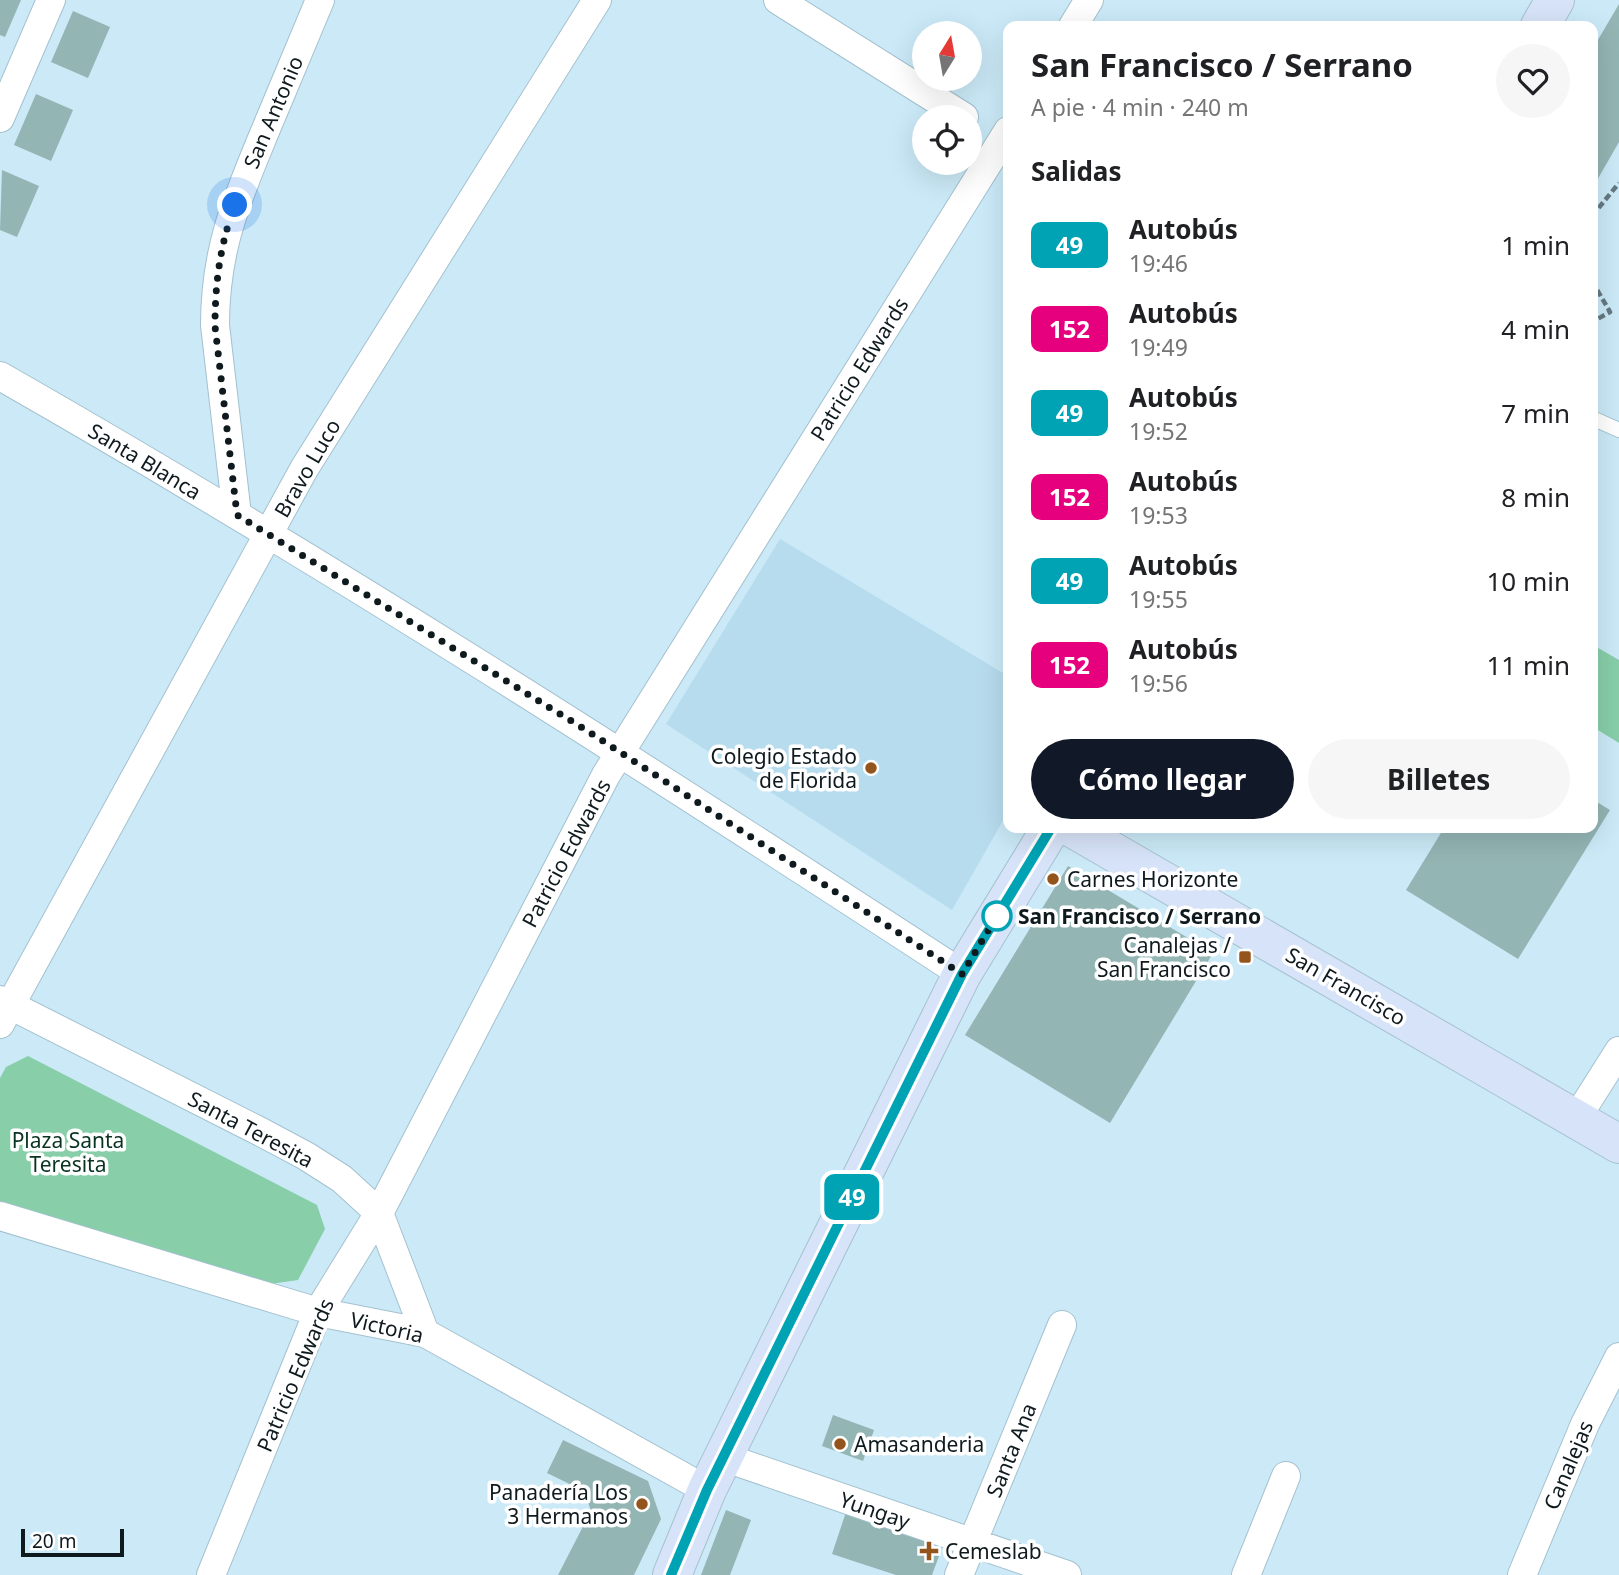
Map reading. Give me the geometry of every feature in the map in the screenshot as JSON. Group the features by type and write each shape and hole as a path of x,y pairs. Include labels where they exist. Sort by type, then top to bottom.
{"main road":[{"path":"1543,21 1555,0"},
{"path":"671,1575 715,1474 962,974 1048,833"},
{"name":"San Francisco","path":"1081,833 1619,1144"}],"street":[{"path":"0,118 51,0"},
{"name":"San Antonio","path":"237,515 215,336 215,295 219,264 228,224 242,186 320,0"},
{"name":"Bravo Luco","path":"3,1010 311,457 597,0"},
{"path":"778,0 945,105"},
{"path":"1076,21 1089,0"},
{"path":"982,126 1003,137"},
{"name":"Patricio Edwards","path":"211,1575 318,1312 379,1213 620,752 1003,144"},
{"name":"Santa Blanca","path":"0,376 269,534 620,752 962,974"},
{"name":"Santa Teresita","path":"3,1010 306,1156 342,1179 379,1213 425,1334"},
{"path":"1576,1119 1619,1051"},
{"name":"Victoria","path":"0,1216 318,1312 425,1334 715,1474"},
{"name":"Santa Ana","path":"959,1575 1062,1325"},
{"name":"Canalejas","path":"1522,1575 1585,1424 1619,1357"},
{"name":"Yungay","path":"715,1474 972,1543 1067,1575"},
{"path":"1246,1575 1286,1476"}],"lane":[{"path":"1598,421 1619,430"}],"path":[{"path":"1598,209 1619,183"},
{"path":"1598,291 1610,312 1598,319"}],"shaded area":[{"name":"Colegio Estado de Florida","path":"780,539 1003,673 1003,821 952,910 666,724"}],"green space":[{"path":"1598,648 1619,660 1619,743 1598,730"},
{"name":"Plaza Santa Teresita","path":"28,1056 317,1205 325,1229 298,1280 270,1284 0,1201 0,1078 6,1067"}],"building":[{"path":"0,0 21,0 5,37 0,35"},
{"path":"1619,4 1619,142 1598,179 1598,40"},
{"path":"73,11 110,27 88,78 51,62"},
{"path":"36,94 73,110 51,161 14,145"},
{"path":"2,170 39,186 17,237 0,230"},
{"path":"1598,803 1610,810 1598,829"},
{"path":"1441,833 1596,833 1518,959 1406,890"},
{"path":"1068,866 1213,953 1110,1123 965,1035"},
{"path":"833,1415 874,1430 863,1461 822,1446"},
{"path":"563,1440 648,1481 661,1519 634,1575 558,1575 591,1511 584,1491 547,1473"},
{"path":"726,1510 751,1520 730,1575 701,1575"},
{"path":"846,1512 928,1539 939,1556 932,1575 896,1575 832,1554"}],"bus line":[{"name":"49","path":"671,1575 707,1490 962,974 1048,833"}],"place":[{"name":"Colegio Estado de Florida","path":"871,768"},
{"name":"Carnes Horizonte","path":"1053,879"},
{"name":"San Francisco / Serrano","path":"997,916"},
{"name":"Canalejas / San Francisco","path":"1245,957"},
{"name":"Amasanderia","path":"840,1444"},
{"name":"Panadería Los 3 Hermanos","path":"642,1504"},
{"name":"Cemeslab","path":"929,1551"}],"route":[{"path":"235,205 219,264 215,326 237,515 586,730 962,974 997,916"}]}
